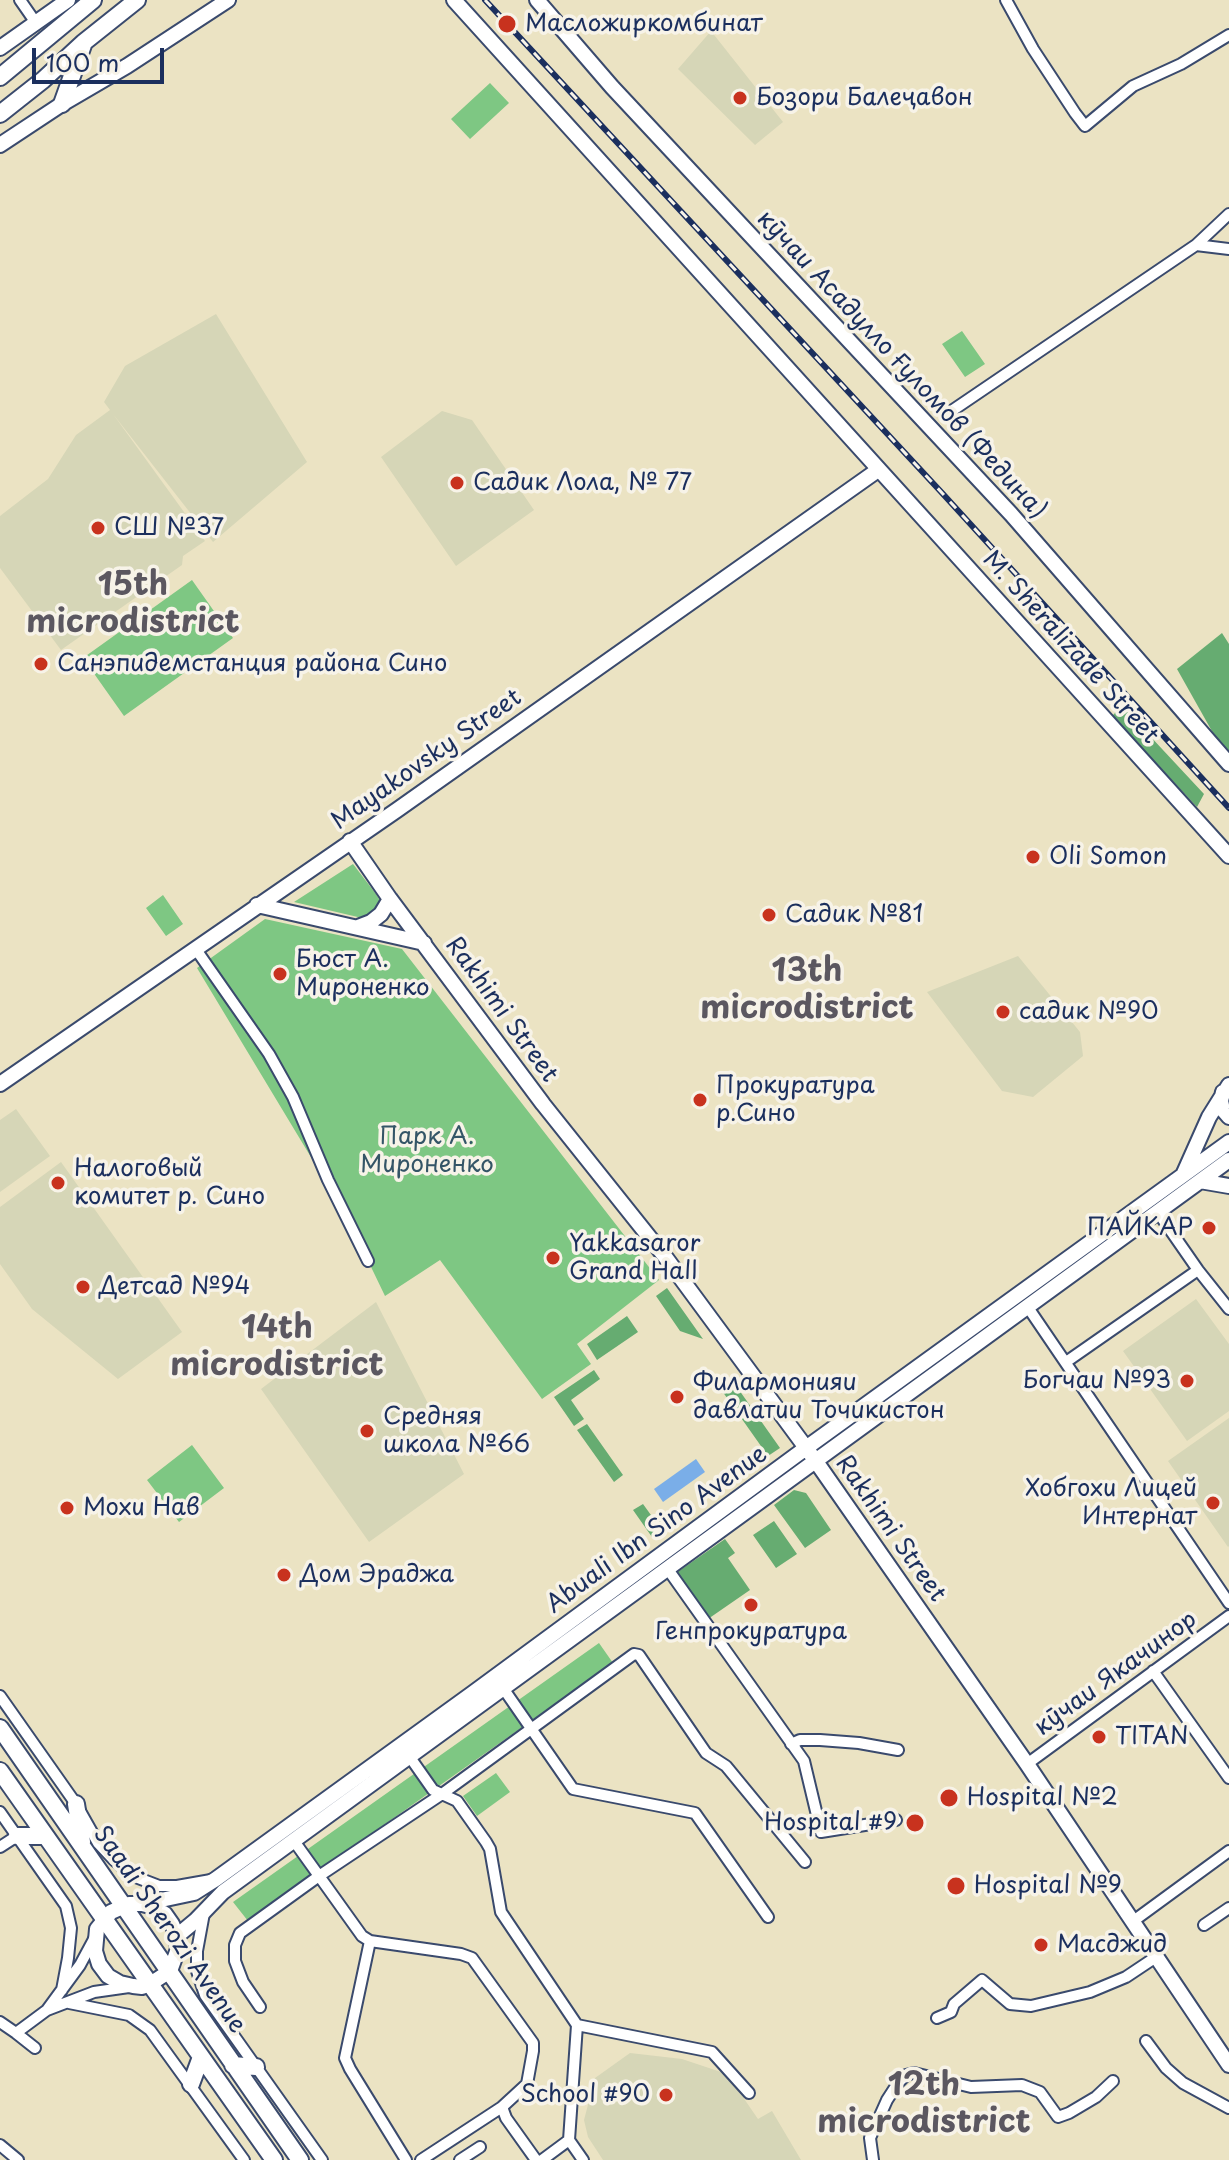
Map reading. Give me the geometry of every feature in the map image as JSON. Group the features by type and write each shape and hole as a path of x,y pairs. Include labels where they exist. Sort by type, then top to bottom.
{"main road":[{"path":"0,77 93,0"},
{"path":"0,114 137,0"},
{"path":"62,104 83,43"},
{"name":"Saadi Sherozi Avenue","path":"0,1728 300,2160"},
{"name":"Saadi Sherozi Avenue","path":"0,1771 274,2160"},
{"path":"76,1804 83,1848"},
{"path":"17,1836 44,1836"},
{"path":"191,2084 201,2057"},
{"path":"233,2065 256,2067"}],"street":[{"path":"20,0 36,23"},
{"path":"0,48 68,0"},
{"path":"0,145 228,0"},
{"path":"454,0 878,470"},
{"name":"кӯчаи Асадулло Ғуломов (Федина)","path":"537,0 548,6 612,87 1011,514 1229,764"},
{"path":"1006,0 1033,49 1085,126 1133,86 1181,64 1229,35"},
{"name":"кӯчаи Асадулло Ғуломов (Федина)","path":"953,410 1196,245 1229,214"},
{"path":"1196,245 1229,249"},
{"name":"Mayakovsky Street","path":"10,1083 195,948 878,470"},
{"name":"M. Sheralizade Street","path":"878,470 1229,856"},
{"name":"Rakhimi Street","path":"350,841 543,1104 709,1310 1027,1764 1229,2065"},
{"path":"357,927 381,914 390,899"},
{"path":"257,905 424,943"},
{"path":"195,948 269,1054 293,1097 328,1180 368,1261"},
{"path":"1226,1088 1221,1101 1229,1117"},
{"path":"1184,1174 1209,1117 1226,1088"},
{"name":"Abuali Ibn Sino Avenue","path":"123,1905 194,1893 405,1750 1229,1142"},
{"name":"Abuali Ibn Sino Avenue","path":"177,1936 223,1892 294,1841 405,1750 503,1688 667,1568 810,1454 1027,1306 1229,1160"},
{"path":"1200,1181 1229,1186"},
{"path":"1157,1211 1229,1309"},
{"path":"1066,1362 1198,1270"},
{"path":"1027,1306 1229,1603"},
{"path":"667,1568 804,1761 821,1832 896,1820"},
{"name":"кӯчаи Якачинор","path":"1027,1764 1229,1616"},
{"path":"260,2007 243,1982 235,1961 235,1945 240,1933 442,1794 634,1654 639,1655 706,1753 726,1766 805,1862"},
{"path":"1153,1671 1229,1778"},
{"path":"503,1688 573,1789 695,1813 768,1917"},
{"path":"0,1696 76,1804 98,1843 114,1860 133,1876 159,1886 217,1879"},
{"path":"791,1744 800,1740 820,1740 898,1750"},
{"path":"405,1750 433,1790 457,1801 486,1842 490,1849 501,1912 577,2025 569,2140 583,2160"},
{"path":"0,1812 66,1906 71,1928 62,1990"},
{"path":"0,1847 17,1836"},
{"path":"294,1841 362,1936 370,1941 472,1958 533,2043 527,2084 502,2107 421,2160"},
{"path":"1132,1922 1229,1851"},
{"path":"95,1937 99,1964 108,1976 120,1983 142,1987 158,1981 170,1971 178,1949 177,1936 165,1914 142,1904"},
{"path":"16,2033 47,2010 80,1965 104,1919 123,1905"},
{"path":"1204,1925 1229,1908"},
{"path":"204,1911 197,1971 205,1995 322,2160"},
{"path":"370,1941 345,2058 406,2160"},
{"path":"937,2018 951,2012 954,2004 982,1980 1010,2004 1031,2006 1090,1992 1126,1977 1156,1957"},
{"path":"47,2010 94,1992 133,1986"},
{"path":"69,2003 129,2015 150,2030 244,2160"},
{"path":"0,2022 35,2048"},
{"path":"577,2025 712,2052 749,2093"},
{"path":"1146,2041 1166,2068 1183,2083 1229,2108"},
{"path":"873,2160 870,2138 887,2100 906,2075 914,2073 971,2087 1022,2085 1040,2092 1058,2117 1096,2097 1113,2081"},
{"path":"502,2107 506,2118 539,2160 569,2140"},
{"path":"0,2145 18,2160"},
{"path":"460,2160 480,2147"}],"shaded area":[{"path":"711,31 783,122 755,145 678,69"},
{"path":"216,314 307,462 213,542 113,414 205,541 183,556 182,565 61,650 0,568 0,516 48,479 76,435 110,410 104,402 125,366"},
{"name":"Садик Лола, № 77","path":"442,411 472,420 534,510 456,566 381,457"},
{"name":"садик №90","path":"1018,956 1080,1032 1083,1056 1033,1097 1002,1091 927,992"},
{"path":"16,1109 50,1156 0,1192 0,1120"},
{"name":"Детсад №94","path":"61,1162 182,1332 118,1379 32,1309 0,1264 0,1207"},
{"name":"Богчаи №93","path":"1196,1299 1229,1344 1229,1411 1187,1441 1123,1351"},
{"name":"Средняя школа №66","path":"376,1302 464,1474 369,1542 261,1389"},
{"name":"Хобгохи Лицей Интернат","path":"1229,1418 1229,1546 1228,1547 1168,1461"},
{"name":"School #90","path":"630,2053 682,2059 727,2074 758,2119 772,2111 801,2160 603,2160 588,2137 584,2120 595,2078"}],"green space":[{"path":"490,83 509,103 470,139 451,119"},
{"path":"962,331 985,364 965,377 942,344"},
{"path":"192,580 233,638 124,716 83,658"},
{"path":"1222,633 1229,644 1229,752 1213,733 1177,669"},
{"path":"1122,706 1204,794 1197,807 1112,716"},
{"path":"353,864 381,902 380,911 362,918 294,902"},
{"path":"163,895 183,924 166,936 146,908"},
{"name":"Парк А. Мироненко","path":"265,919 402,949 659,1280 577,1344 591,1364 542,1399 440,1260 385,1296 347,1217 197,968"},
{"path":"667,1288 703,1339 680,1331 656,1296"},
{"path":"627,1316 638,1332 597,1360 587,1344"},
{"path":"594,1370 600,1379 571,1400 584,1419 574,1426 554,1397"},
{"path":"732,1380 780,1448 768,1456 720,1388"},
{"path":"587,1424 623,1475 614,1482 577,1430"},
{"path":"192,1445 224,1488 179,1522 147,1480"},
{"path":"794,1490 806,1493 831,1530 805,1548 774,1505"},
{"path":"687,1501 692,1509 652,1537 633,1510 643,1504 656,1522"},
{"path":"774,1521 797,1554 776,1568 753,1535"},
{"path":"725,1539 735,1553 728,1558 750,1590 708,1619 676,1573"},
{"path":"599,1643 613,1663 248,1921 233,1902"},
{"path":"496,1773 510,1792 477,1816 463,1796"}],"water":[{"path":"696,1459 705,1472 663,1502 654,1489"}],"railway":[{"path":"485,0 1229,808"}],"place":[{"name":"Масложиркомбинат","path":"507,24"},
{"name":"Бозори Балеҷавон","path":"740,98"},
{"name":"Садик Лола, № 77","path":"457,483"},
{"name":"СШ №37","path":"98,528"},
{"name":"Санэпидемстанция района Сино","path":"41,664"},
{"name":"Oli Somon","path":"1033,857"},
{"name":"Садик №81","path":"769,915"},
{"name":"Бюст А. Мироненко","path":"280,974"},
{"name":"садик №90","path":"1003,1012"},
{"name":"Прокуратура р.Сино","path":"700,1100"},
{"name":"Налоговый комитет р. Сино","path":"58,1183"},
{"name":"ПАЙКАР","path":"1209,1228"},
{"name":"Yakkasaror Grand Hall","path":"553,1258"},
{"name":"Детсад №94","path":"83,1287"},
{"name":"Богчаи №93","path":"1187,1381"},
{"name":"Филармонияи давлатии Точикистон","path":"677,1397"},
{"name":"Средняя школа №66","path":"367,1431"},
{"name":"Хобгохи Лицей Интернат","path":"1213,1503"},
{"name":"Мохи Нав","path":"67,1508"},
{"name":"Дом Эраджа","path":"284,1575"},
{"name":"Генпрокуратура","path":"751,1605"},
{"name":"TITAN","path":"1099,1737"},
{"name":"Hospital №2","path":"949,1798"},
{"name":"Hospital #9","path":"915,1823"},
{"name":"Hospital №9","path":"956,1886"},
{"name":"Масджид","path":"1041,1945"},
{"name":"School #90","path":"666,2095"}],"district":[{"name":"15th microdistrict","path":"133,604"},
{"name":"13th microdistrict","path":"807,990"},
{"name":"14th microdistrict","path":"277,1348"},
{"name":"12th microdistrict","path":"924,2104"}]}
